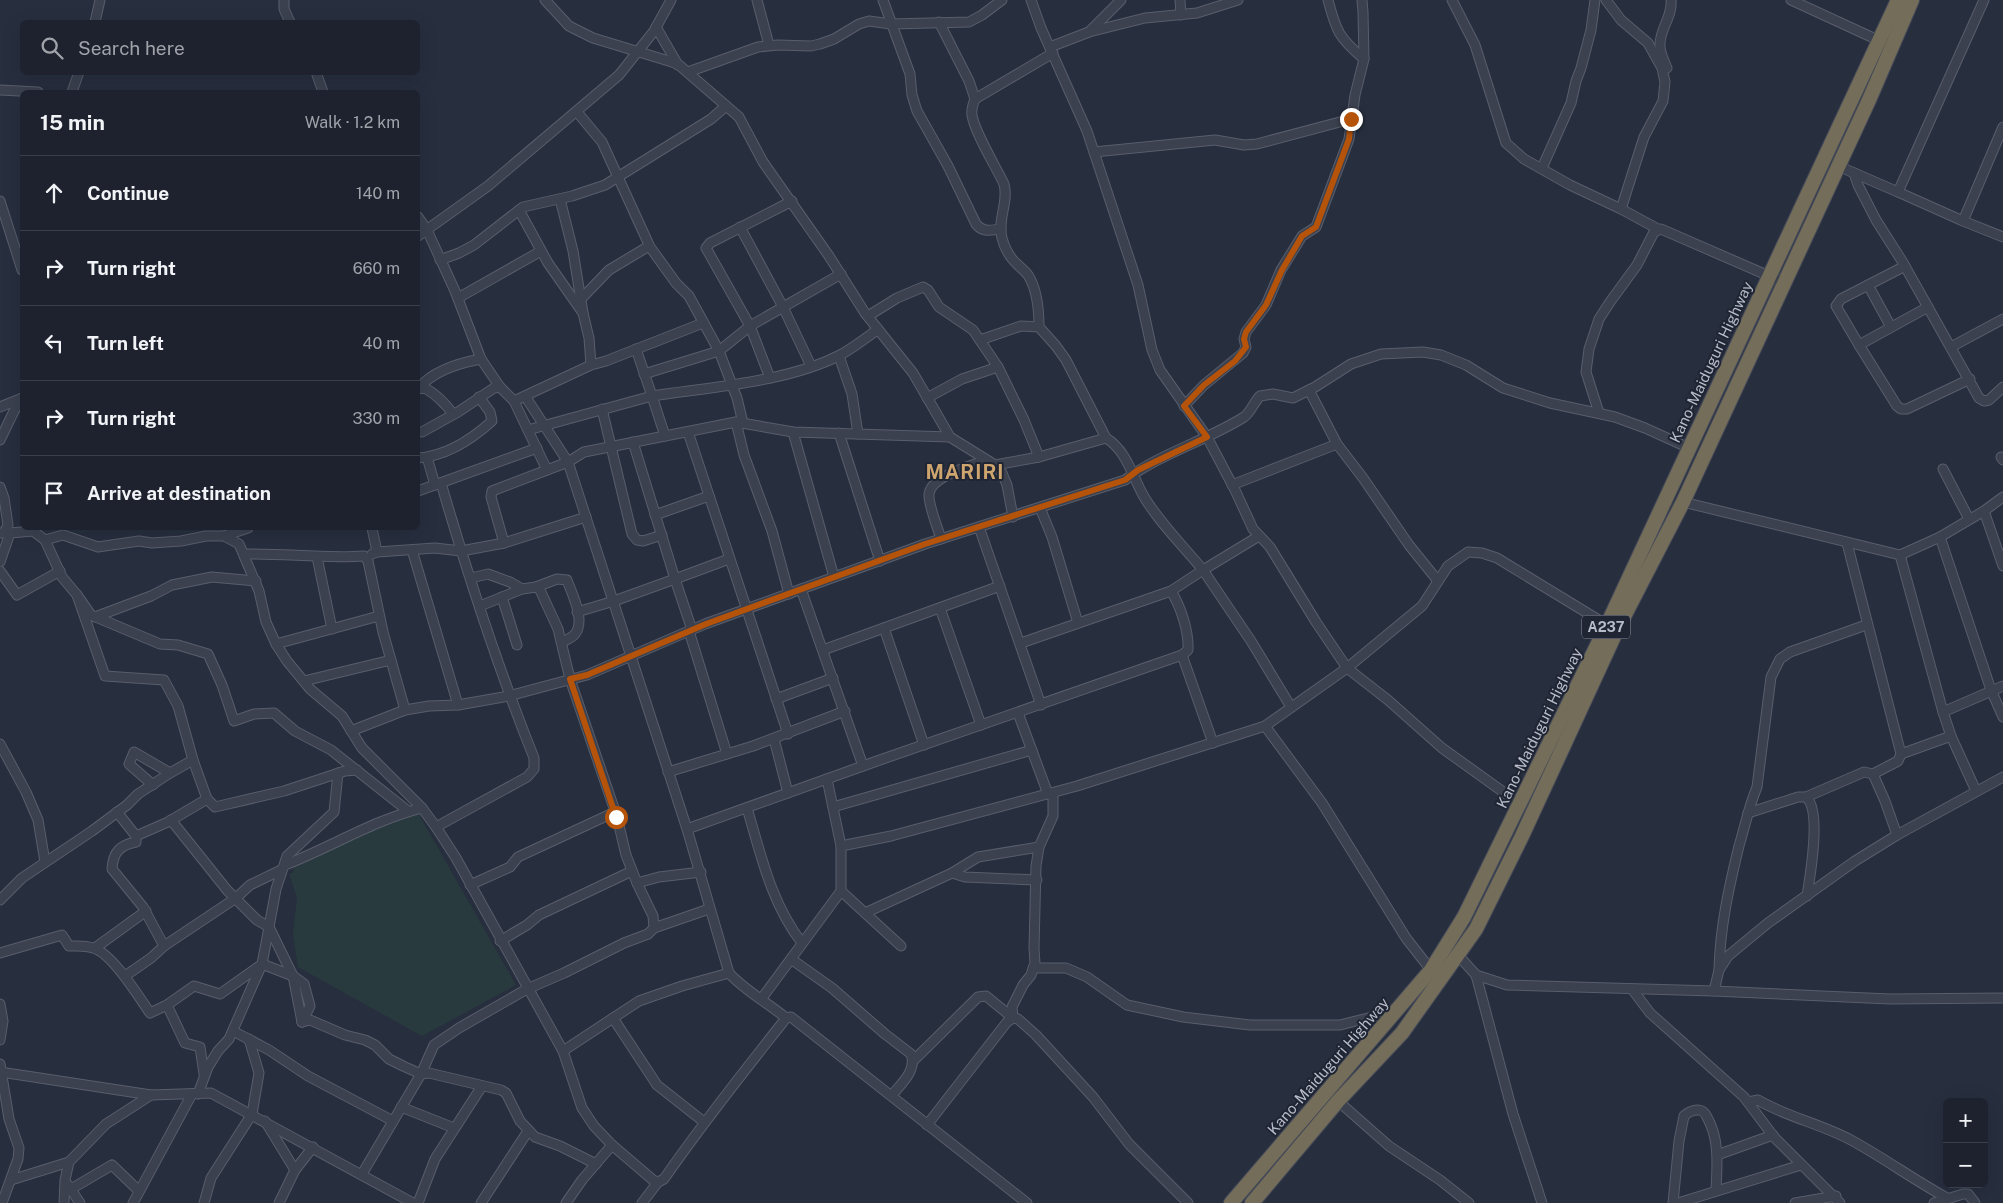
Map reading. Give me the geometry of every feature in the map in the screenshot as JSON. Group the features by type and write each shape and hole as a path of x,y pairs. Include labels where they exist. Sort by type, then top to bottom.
{"highway":[{"name":"Kano-Maiduguri Highway","path":"1231,1203 1431,970 1464,916 1607,625 1898,0"},
{"name":"Kano-Maiduguri Highway","path":"1252,1203 1338,1101 1402,1033 1476,929 1494,895 1618,630 1683,502 1785,283 1912,0"}],"street":[{"path":"95,20 100,0"},
{"path":"284,0 284,9 289,20"},
{"path":"545,0 569,26 593,38 679,65 739,117 763,162 792,201 868,316 913,373 950,437 995,465 1002,473 1007,485 1013,517"},
{"path":"420,235 488,186 619,75 656,28 671,0"},
{"path":"757,0 769,45"},
{"path":"882,0 910,74 912,95 917,111 948,166 976,224 979,228 987,231 1001,229"},
{"path":"688,72 744,51 769,45 811,46 834,39 859,24 869,21 891,24 960,23 972,21 1002,0"},
{"path":"1031,0 1081,116 1094,152 1138,285 1152,350 1160,370 1207,437 1253,529 1270,547 1316,622 1348,668 1388,700 1442,748 1520,804"},
{"path":"1089,32 1121,0"},
{"path":"1180,0 1181,14"},
{"path":"1238,0 1197,13 1145,18 1089,32 1051,50 975,99 972,105 972,116 1006,191 1001,229 1006,248 1014,261 1027,273 1033,286 1039,327 1066,360 1106,438 1115,443 1134,474 1144,496 1203,570 1291,707"},
{"path":"1328,0 1338,34 1344,42 1364,59"},
{"path":"1184,406 1204,385 1235,361 1246,347 1244,339 1246,332 1266,305 1282,270 1302,236 1316,227 1349,139 1351,119 1364,59 1362,0"},
{"path":"1452,0 1475,45 1506,142 1524,159 1658,229 1785,283"},
{"path":"1542,168 1571,103 1591,30 1595,0"},
{"path":"1606,0 1620,20 1648,43 1662,68 1665,82"},
{"path":"1621,209 1644,137 1663,101 1665,82 1668,75 1660,41 1671,13 1671,0"},
{"path":"1791,0 1880,41"},
{"path":"1898,192 1984,0"},
{"path":"939,22 969,81 975,99"},
{"path":"656,28 679,65"},
{"path":"73,90 77,75"},
{"path":"317,75 322,90"},
{"path":"0,90 20,91"},
{"path":"440,260 459,253 474,244 519,210 531,204 560,199 596,189 711,119 726,106"},
{"path":"577,112 602,142 650,246 676,283 689,296 719,351 737,398 744,455 772,531 789,594"},
{"path":"1094,152 1215,140 1257,144 1351,119"},
{"path":"1963,222 2003,127"},
{"path":"1838,166 1963,222 2003,237"},
{"path":"1854,173 1876,220 1905,266 1979,398 1984,401 1989,400 2001,392"},
{"path":"560,199 567,223 582,298 583,313 590,338 591,365"},
{"path":"0,201 20,264"},
{"path":"770,378 750,326 706,248 710,243 792,201"},
{"path":"519,210 541,251 566,291 583,313"},
{"path":"420,220 427,230 458,298 480,358 500,387 514,401 547,470"},
{"path":"740,227 783,307 811,366"},
{"path":"1599,413 1586,372 1589,349 1599,319 1637,265 1654,232 1658,229"},
{"path":"582,298 609,270 650,246"},
{"path":"458,298 541,251"},
{"path":"1905,266 1841,300 1836,306 1897,406 1901,409 1907,409 1970,379"},
{"path":"644,374 719,351 750,326 841,274"},
{"path":"1868,285 1891,327"},
{"path":"868,316 897,298 923,287 928,290 939,307 973,330 998,367 1024,420 1039,457"},
{"path":"1859,344 1928,307"},
{"path":"1951,347 2003,319"},
{"path":"514,401 591,365 606,361 703,323"},
{"path":"980,340 1020,326 1039,327"},
{"path":"528,430 544,424 652,396 770,378 839,356 878,329"},
{"path":"636,349 665,436"},
{"path":"351,730 406,710 429,706 458,705 509,696 587,675 691,630 880,560 1125,480 1138,470 1246,416 1260,396 1273,394 1294,398 1351,364 1381,354 1423,352 1441,355 1466,365 1503,388 1550,403 1599,413 1645,428 1689,448"},
{"path":"839,356 852,394 858,434"},
{"path":"420,387 447,369 480,358"},
{"path":"927,398 962,379 998,367"},
{"path":"422,432 494,388 500,387"},
{"path":"420,389 425,388 435,394 453,414"},
{"path":"1309,390 1336,444 1363,478 1409,545 1438,582"},
{"path":"525,396 568,462 687,829 729,973 738,983 762,998 786,1018 791,1018 797,1022 841,1058 892,1095 927,1125 1027,1203"},
{"path":"436,827 527,777 534,769 534,758 509,696 438,484 422,458 442,454 457,446 492,421 490,412 479,398"},
{"path":"0,407 20,399"},
{"path":"0,440 20,401"},
{"path":"602,409 632,534 637,540 643,541 662,535"},
{"path":"504,543 491,497 492,491 568,462 584,452 740,423 793,432 950,437"},
{"path":"688,432 745,610 788,734"},
{"path":"793,432 834,577"},
{"path":"839,433 880,560"},
{"path":"995,465 1039,457 1106,438"},
{"path":"632,442 691,630 727,754"},
{"path":"1232,485 1336,444"},
{"path":"420,490 537,448"},
{"path":"941,539 929,496 932,486 941,478 986,460"},
{"path":"1943,469 1969,519"},
{"path":"0,487 7,511 8,525 0,562"},
{"path":"655,515 709,496"},
{"path":"1683,502 1900,555 1940,536 1984,511 2003,497"},
{"path":"1040,508 1052,537 1078,622"},
{"path":"1984,511 2003,566"},
{"path":"244,554 274,553 317,557 364,556 377,552 436,548 461,551 504,543 586,517"},
{"path":"979,527 1021,643 1041,705"},
{"path":"6,532 33,530 45,540 60,571 91,615 160,644 178,645 208,654 222,685 234,721 254,714 274,713 295,731 331,750 408,812"},
{"path":"45,540 63,531 98,548 139,541 152,543 181,541 206,536 224,536 242,530"},
{"path":"372,530 377,552"},
{"path":"224,536 239,544 244,554 256,581 266,622 276,644 304,681 342,716 362,748 422,808 456,858 562,1051 582,1108 594,1126 612,1145 652,1180 658,1182"},
{"path":"1021,643 1078,622 1171,592 1259,536"},
{"path":"1940,536 1992,690 2003,717"},
{"path":"1748,813 1798,797 1806,797 1864,772 1873,774 1898,761 1901,754 1866,625 1847,543"},
{"path":"412,550 458,705"},
{"path":"841,846 891,836 1051,793 1265,726 1348,668 1422,606 1448,566 1468,552 1482,553 1497,558 1607,625"},
{"path":"1900,555 1943,712 1951,736 1976,791"},
{"path":"364,556 368,561 379,616 406,710"},
{"path":"317,557 332,628"},
{"path":"577,612 614,601 729,559"},
{"path":"0,571 17,595 60,571"},
{"path":"471,578 488,574 510,582 522,589"},
{"path":"95,617 151,596 172,585 212,577 256,581"},
{"path":"480,606 522,589 536,587 557,579 568,580 580,622 577,632 562,642"},
{"path":"823,650 1000,586"},
{"path":"536,587 540,590 558,629 570,679 615,812 632,871 653,916 654,928"},
{"path":"801,589 863,766"},
{"path":"687,829 1182,655 1188,650 1188,641 1176,600 1171,592"},
{"path":"77,594 105,676 164,680 178,706 193,760 207,799 215,807 284,791 338,773 357,770"},
{"path":"502,597 517,645"},
{"path":"940,608 981,725"},
{"path":"276,644 379,616"},
{"path":"1714,991 1719,970 1720,936 1735,864 1748,813 1757,787 1771,677 1780,659 1790,652 1866,625"},
{"path":"884,628 924,745"},
{"path":"1182,655 1212,743"},
{"path":"304,681 391,660"},
{"path":"776,699 833,678"},
{"path":"1943,712 2003,686"},
{"path":"668,772 774,739 845,711"},
{"path":"1013,1018 1012,1007 1035,963 1036,866 1039,847 1054,816 1051,793 1018,713"},
{"path":"1265,726 1318,796 1406,938 1431,970"},
{"path":"1901,754 1951,736"},
{"path":"774,739 788,793"},
{"path":"0,744 26,792 38,820 44,862"},
{"path":"833,807 1032,750"},
{"path":"152,785 129,764 134,752 170,773"},
{"path":"0,900 22,878 44,862 117,812 152,785 193,760"},
{"path":"133,1203 205,1076 208,1067 233,1031 262,964 269,927 287,856 334,812 338,773"},
{"path":"1873,774 1897,835"},
{"path":"1719,970 1728,956 1768,923 1855,861 1897,835 2003,777"},
{"path":"762,998 841,891 841,846 827,779"},
{"path":"1806,797 1810,800 1814,820 1814,851 1807,896"},
{"path":"136,836 171,820 207,799"},
{"path":"124,976 151,958 164,946 236,898 254,882 358,832 422,808"},
{"path":"747,808 770,885 788,925 802,943"},
{"path":"117,812 136,836 136,842 126,844 116,850 112,860 112,869 146,911 164,946"},
{"path":"470,885 510,867 518,857 615,812"},
{"path":"171,820 227,890 257,920 269,927 293,976"},
{"path":"865,913 952,873 978,857 1039,847"},
{"path":"500,941 527,926 539,915 632,871"},
{"path":"637,883 659,876 700,872"},
{"path":"952,873 965,877 1037,880"},
{"path":"841,891 902,946"},
{"path":"362,1174 420,1074 427,1057 438,1041 527,989 624,943 648,934 654,928 709,909"},
{"path":"95,948 146,911"},
{"path":"0,953 62,935 69,946 95,948 124,976 150,1013 167,1005 194,986 220,994 262,964"},
{"path":"1458,954 1476,975 1513,1114 1542,1203"},
{"path":"791,959 832,988 884,1034 911,1054 914,1061"},
{"path":"262,964 293,976 304,984 310,1006 302,1022 310,1020 345,1035 365,1040 375,1045 389,1058 420,1074 429,1073 501,1090 506,1093 520,1121 535,1137 560,1146 596,1164"},
{"path":"1033,968 1066,968 1087,976 1127,1005 1183,1017 1250,1025 1340,1025 1372,1016 1396,1013"},
{"path":"562,1051 639,1002 682,986 729,973"},
{"path":"1476,975 1507,985 1714,991 1890,999 2003,998"},
{"path":"1632,989 1650,1013 1715,1070 1748,1102 1773,1136 1838,1200"},
{"path":"892,1095 910,1071 914,1061 978,997 986,996 1013,1018 1018,1019 1036,1035 1093,1097 1129,1144 1188,1203"},
{"path":"0,1004 3,1021 0,1040"},
{"path":"167,1005 185,1043 200,1047 205,1076"},
{"path":"613,1018 657,1086 704,1122"},
{"path":"642,1203 658,1182 664,1179 704,1122 786,1018"},
{"path":"927,1125 1007,1022 1013,1018"},
{"path":"233,1031 269,1050 308,1076 393,1121"},
{"path":"204,1203 211,1178 252,1114 259,1073 249,1039"},
{"path":"2,1203 7,1184 18,1158 19,1148 10,1119 0,1069 151,1095 210,1093 313,1147 413,1203"},
{"path":"418,1203 435,1158 482,1086"},
{"path":"7,1184 69,1162 106,1124 151,1095"},
{"path":"1748,1102 1758,1100 1850,1140 1947,1198"},
{"path":"1338,1101 1389,1146 1469,1203"},
{"path":"401,1107 454,1128"},
{"path":"1673,1203 1679,1141 1684,1116 1687,1113 1698,1110 1705,1114 1716,1137 1716,1190"},
{"path":"265,1121 296,1170"},
{"path":"482,1203 528,1131"},
{"path":"1717,1155 1773,1136"},
{"path":"566,1203 582,1180 612,1145"},
{"path":"278,1203 296,1170 313,1147"},
{"path":"64,1203 65,1180 69,1162"},
{"path":"70,1189 112,1165 139,1191"},
{"path":"1678,1203 1801,1165"},
{"path":"65,1180 80,1203"},
{"path":"1450,1188 1457,1203"},
{"path":"1934,1203 1947,1198 1968,1194 1976,1203"},
{"path":"1795,1203 1838,1200"}],"shaded area":[{"path":"414,806 516,985 422,1036 298,967 293,934 297,897 289,874 294,872 291,857"}],"district":[{"name":"MARIRI","path":"965,472"}],"route":[{"path":"616,817 570,679 587,675 706,624 925,544 1125,480 1138,470 1207,437 1184,406 1204,385 1243,353 1246,347 1244,339 1246,332 1266,305 1282,270 1302,236 1316,227 1349,139 1351,119"}]}
